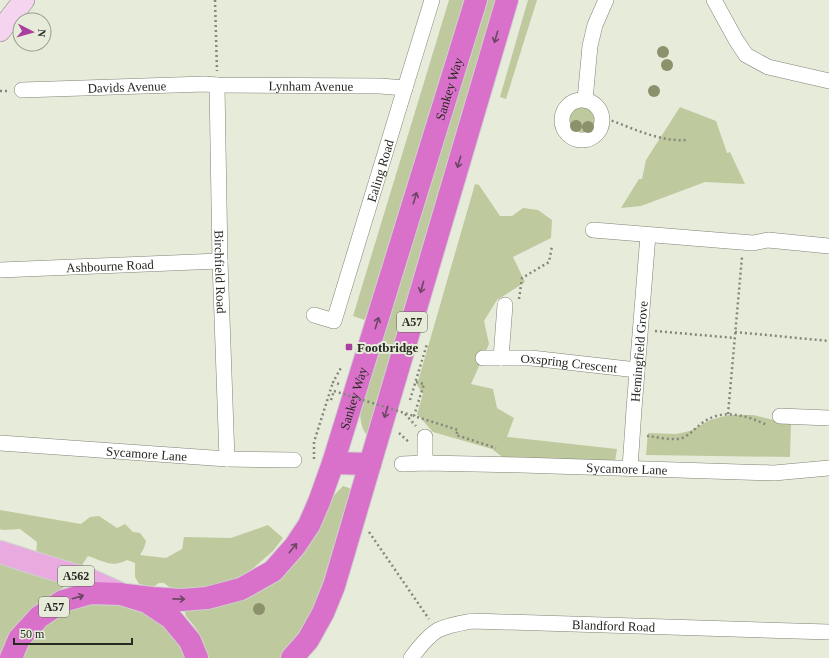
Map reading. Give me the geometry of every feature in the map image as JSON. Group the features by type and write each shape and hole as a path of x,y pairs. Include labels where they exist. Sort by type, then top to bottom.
{"highway":[{"name":"Sankey Way","path":"123,594 180,600 207,598 241,589 273,571 295,546 309,525 320,502 323,463 476,0"},
{"name":"A57","path":"292,658 308,640 323,613 334,586 507,0"},
{"path":"323,463 370,464"},
{"name":"A57","path":"11,658 19,639 39,617 63,601 91,593 123,594 147,602 171,618 190,641 197,658"}],"main road":[{"name":"A562","path":"0,552 90,580 123,594"}],"street":[{"path":"0,31 24,0"},
{"name":"Ealing Road","path":"314,315 334,321 432,0"},
{"path":"585,100 590,46 595,25 606,0"},
{"path":"714,0 746,55 768,67 829,81"},
{"name":"Davids Avenue","path":"32,94 205,84 217,85"},
{"name":"Lynham Avenue","path":"217,85 380,86 405,88"},
{"name":"Birchfield Road","path":"217,85 220,261 227,459"},
{"path":"579,100 585,100 597,106 602,119 599,130 594,135 583,140 571,137 566,133 562,122 564,110 568,105 579,100"},
{"path":"592,230 753,243 768,240 829,246"},
{"name":"Hemingfield Grove","path":"630,468 648,235"},
{"name":"Ashbourne Road","path":"0,270 220,261"},
{"path":"501,358 505,305"},
{"name":"Oxspring Crescent","path":"483,358 531,358 637,370"},
{"path":"780,416 829,418"},
{"path":"425,437 425,463"},
{"name":"Sycamore Lane","path":"0,443 227,459 294,460"},
{"name":"Sycamore Lane","path":"402,464 425,463 774,473 829,468"},
{"name":"Blandford Road","path":"411,658 420,646 437,631 454,624 472,621 829,632"}],"path":[{"path":"215,0 217,85"},
{"path":"602,119 607,119 662,139 687,140"},
{"path":"728,414 743,242"},
{"path":"505,305 518,302 522,278 549,262 552,246"},
{"path":"640,330 735,338"},
{"path":"735,332 829,341"},
{"path":"323,463 314,442 333,382 344,363"},
{"path":"333,382 342,385"},
{"path":"414,416 424,384 416,382"},
{"path":"334,391 458,430 456,435 497,449"},
{"path":"632,434 673,439 682,438 692,433 703,422 714,417 728,414 745,416 770,427 780,416"},
{"path":"368,530 437,631"}],"green space":[{"path":"449,0 471,0 384,287 364,320 353,316"},
{"path":"485,0 498,0 367,435 362,427 360,409"},
{"path":"528,0 537,0 506,99 500,97"},
{"path":"583,106 592,110 596,119 592,128 583,132 574,128 570,119 574,110"},
{"path":"680,107 716,121 727,153 730,152 745,184 705,182 641,206 621,208 639,179 642,179 646,160"},
{"path":"475,184 479,185 500,216 512,216 523,208 538,210 552,220 551,238 513,257 525,282 497,300 484,321 489,344 471,384 493,389 497,408 514,418 507,437 617,449 615,462 505,459 492,449 433,432 417,414 423,394 417,385"},
{"path":"729,415 753,415 791,424 790,457 646,455 648,433 676,434 690,431 710,420"},
{"path":"343,486 352,489 328,578 308,622 288,650 280,658 209,658 202,639 186,616 185,608 230,602"},
{"path":"0,510 81,524 90,517 99,516 117,528 125,524 133,532 140,533 146,541 140,555 166,558 182,549 184,537 231,538 268,525 283,538 273,551 242,578 204,590 173,590 164,583 159,583 153,587 139,584 135,577 135,563 127,560 112,564 88,556 80,568 36,555 37,542 20,529 0,529"},
{"path":"0,561 64,583 63,588 38,603 18,623 7,642 2,658 0,658"},
{"path":"104,602 134,607 161,623 180,646 185,658 23,658 28,645 48,622 74,607"}],"place":[{"name":"Footbridge","path":"349,347"}]}
